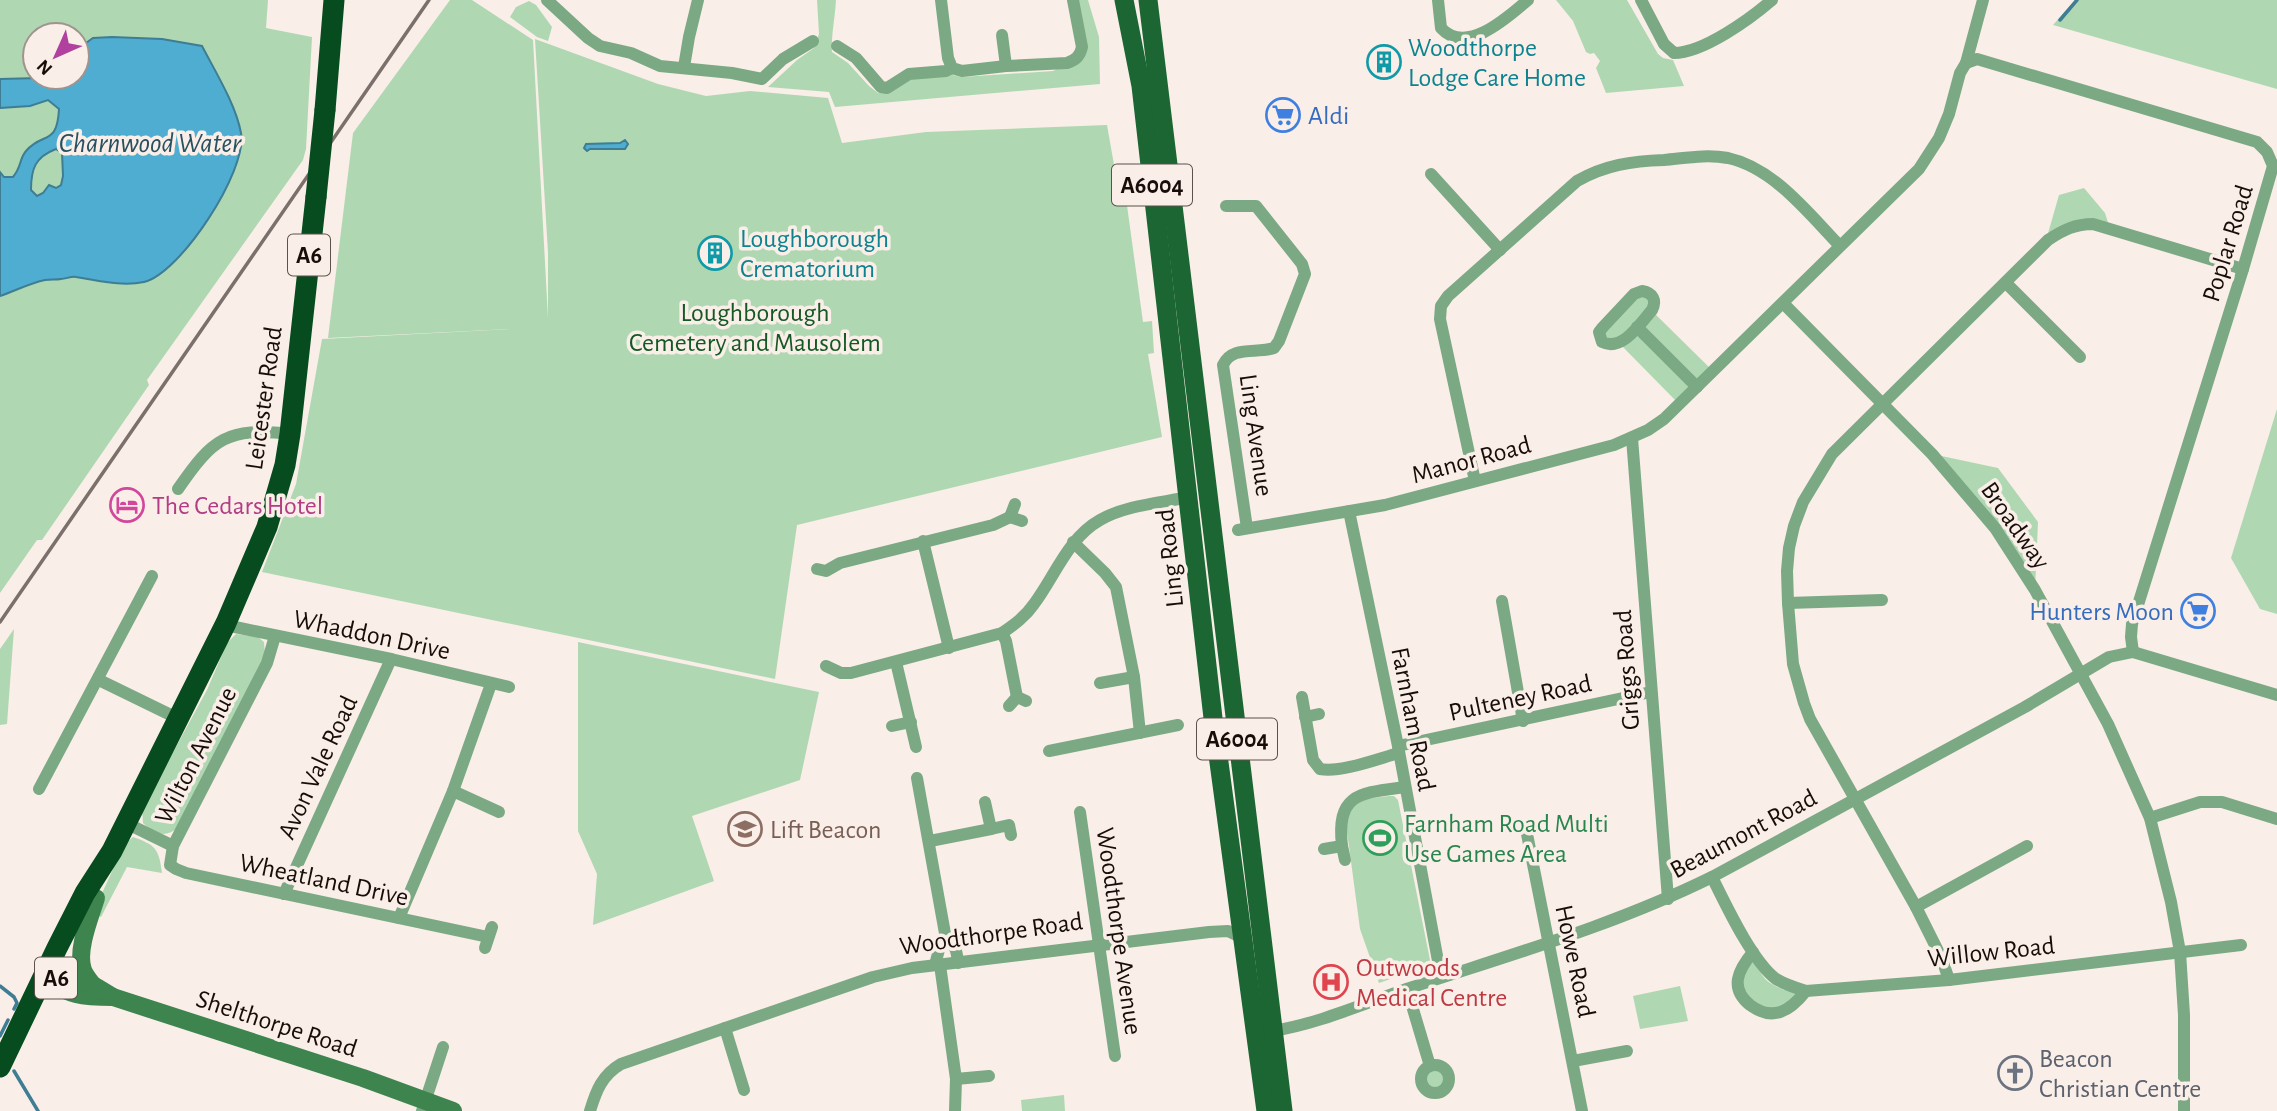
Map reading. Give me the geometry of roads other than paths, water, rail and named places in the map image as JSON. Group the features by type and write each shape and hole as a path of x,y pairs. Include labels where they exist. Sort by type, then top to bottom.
{"highway":[{"name":"Leicester Road","path":"57,979 85,893 112,851 226,623 267,527 282,478 290,434 316,197 334,0"},
{"name":"Leicester Road","path":"4,1060 38,998 57,979 70,954 96,898 112,851"}],"main road":[{"name":"Ling Road","path":"1124,0 1141,86 1213,718 1266,1111"},
{"name":"Ling Road","path":"1148,0 1283,1111"},
{"path":"1243,938 1264,958"}],"street":[{"path":"547,0 600,46 631,53 660,66 732,73 762,79 783,59 813,41"},
{"path":"690,68 689,37 698,0"},
{"path":"941,0 948,58 952,68"},
{"path":"836,46 856,58 881,87 887,88 909,74 946,71 952,68 962,71 1006,65 1067,63 1077,58 1082,47 1073,0"},
{"path":"1438,0 1441,27 1449,35 1463,38 1474,36 1496,25 1528,0"},
{"path":"1641,0 1664,44 1674,53 1689,50 1724,34 1746,21 1772,0"},
{"name":"Manor Road","path":"1243,529 1385,505 1614,445 1664,419 1919,169 1931,153 1949,114 1983,0"},
{"path":"1002,35 1006,65"},
{"name":"Poplar Road","path":"1966,63 1977,60 2257,142 2267,152 2273,166 2132,624 2133,652"},
{"path":"1475,481 1440,319 1441,306 1577,181 1616,164 1698,156 1729,158 1755,169 1786,191 1840,246"},
{"path":"1432,174 1500,250"},
{"name":"Ling Avenue","path":"1226,206 1256,206 1305,269 1304,279 1276,351 1233,352 1223,365 1243,529"},
{"path":"1949,979 1916,907 1810,719 1804,703 1793,664 1787,571 1794,526 1803,502 1832,454 2048,240 2078,224 2093,224 2243,269"},
{"path":"2006,283 2080,356"},
{"path":"1649,292 1654,296 1655,304 1637,327 1615,345 1606,345 1600,338 1599,332 1634,294 1649,292"},
{"name":"Broadway","path":"1783,303 1932,454 1995,528 2035,590 2108,723 2150,818 2166,877 2180,953 2184,1111"},
{"path":"1637,327 1697,387"},
{"path":"178,489 209,448 229,436 248,431 290,434"},
{"name":"Griggs Road","path":"1632,438 1668,899"},
{"path":"823,665 841,673 851,673 1002,633 1021,620 1034,605 1073,542 1098,521 1119,511 1189,497"},
{"path":"824,574 840,563 1016,519 1015,503"},
{"name":"Farnham Road","path":"1349,511 1441,977"},
{"path":"923,541 949,648"},
{"path":"1073,542 1116,587 1134,677 1140,733"},
{"path":"39,789 152,576"},
{"path":"1788,603 1882,600"},
{"path":"1502,601 1523,721"},
{"name":"Whaddon Drive","path":"226,623 509,687"},
{"path":"1002,633 1006,641 1017,701"},
{"name":"Wilton Avenue","path":"126,823 173,846 267,663 275,636"},
{"path":"2133,652 2277,695"},
{"name":"Beaumont Road","path":"1273,1031 1296,1027 1441,977 1548,944 1668,899 2025,707 2109,657 2133,652"},
{"name":"Avon Vale Road","path":"284,894 391,659"},
{"path":"896,662 916,747"},
{"path":"1100,683 1134,677"},
{"path":"99,680 179,719"},
{"path":"399,918 453,790 491,684"},
{"name":"Pulteney Road","path":"1305,717 1313,760 1320,769 1339,768 1398,749 1651,692"},
{"path":"1302,697 1305,717 1319,714"},
{"path":"892,726 911,722"},
{"path":"1049,751 1178,724"},
{"path":"917,778 946,939"},
{"path":"1345,860 1341,819 1346,806 1351,800 1364,794 1405,787"},
{"path":"453,790 499,812"},
{"path":"985,802 991,829"},
{"path":"2150,818 2200,802 2222,803 2277,819"},
{"name":"Woodthorpe Avenue","path":"1080,812 1115,1056"},
{"path":"930,841 1009,825 1011,835"},
{"name":"Howe Road","path":"1526,829 1582,1111"},
{"name":"Wheatland Drive","path":"173,846 170,865 176,869 488,938"},
{"path":"1324,849 1342,846"},
{"path":"1916,907 2027,846"},
{"name":"Willow Road","path":"1712,877 1753,952 1775,978 1790,987 1806,991 1949,979 2180,953"},
{"path":"92,984 81,961 85,933 96,898"},
{"name":"Woodthorpe Road","path":"590,1111 605,1076 621,1064 873,977 938,965 1209,932 1228,931 1243,938"},
{"path":"946,939 952,942 958,963"},
{"path":"946,939 940,942 938,965 956,1079 955,1111"},
{"path":"2180,953 2241,945"},
{"path":"1753,952 1745,962 1737,986 1747,1003 1769,1015 1776,1014 1790,1007 1806,991"},
{"name":"Shelthorpe Road","path":"38,998 57,979 71,977 92,984 113,997 363,1078 423,1106 453,1111"},
{"name":"Shelthorpe Road","path":"57,979 90,997 113,997"},
{"path":"1407,989 1430,1066"},
{"path":"725,1028 744,1090"},
{"path":"423,1106 443,1047"},
{"path":"1573,1061 1627,1051"},
{"path":"956,1079 989,1076"}],"water":[{"name":"Charnwood Water","path":"112,37 162,39 202,46 235,111 241,133 234,171 209,218 175,261 159,275 144,282 127,284 74,277 47,280 0,296 0,172 4,177 13,177 26,151 52,134 58,121 59,109 48,100 30,106 0,108 0,79 21,78 21,91 91,91 91,39","holes":["56,149 62,153 61,185 56,188 49,185 37,196 31,190 32,176 39,160"]},
{"path":"625,140 628,144 625,149 587,151 584,148 586,144 620,143"}],"waterway":[{"path":"2060,20 2077,0"},
{"path":"0,986 14,997 17,1003 14,1009"},
{"path":"0,1036 8,1020"},
{"path":"14,1071 38,1111"}],"railway":[{"path":"0,622 429,0"}],"place":[{"name":"Woodthorpe Lodge Care Home","path":"1384,62"},
{"name":"Aldi","path":"1283,115"},
{"name":"Loughborough Crematorium","path":"715,253"},
{"name":"The Cedars Hotel","path":"127,505"},
{"name":"Hunters Moon","path":"2198,611"},
{"name":"Lift Beacon","path":"745,829"},
{"name":"Farnham Road Multi Use Games Area","path":"1380,838"},
{"name":"Outwoods Medical Centre","path":"1331,982"},
{"name":"Beacon Christian Centre","path":"2015,1073"}],"park label":[{"name":"Loughborough Cemetery and Mausolem","path":"755,327"}]}
